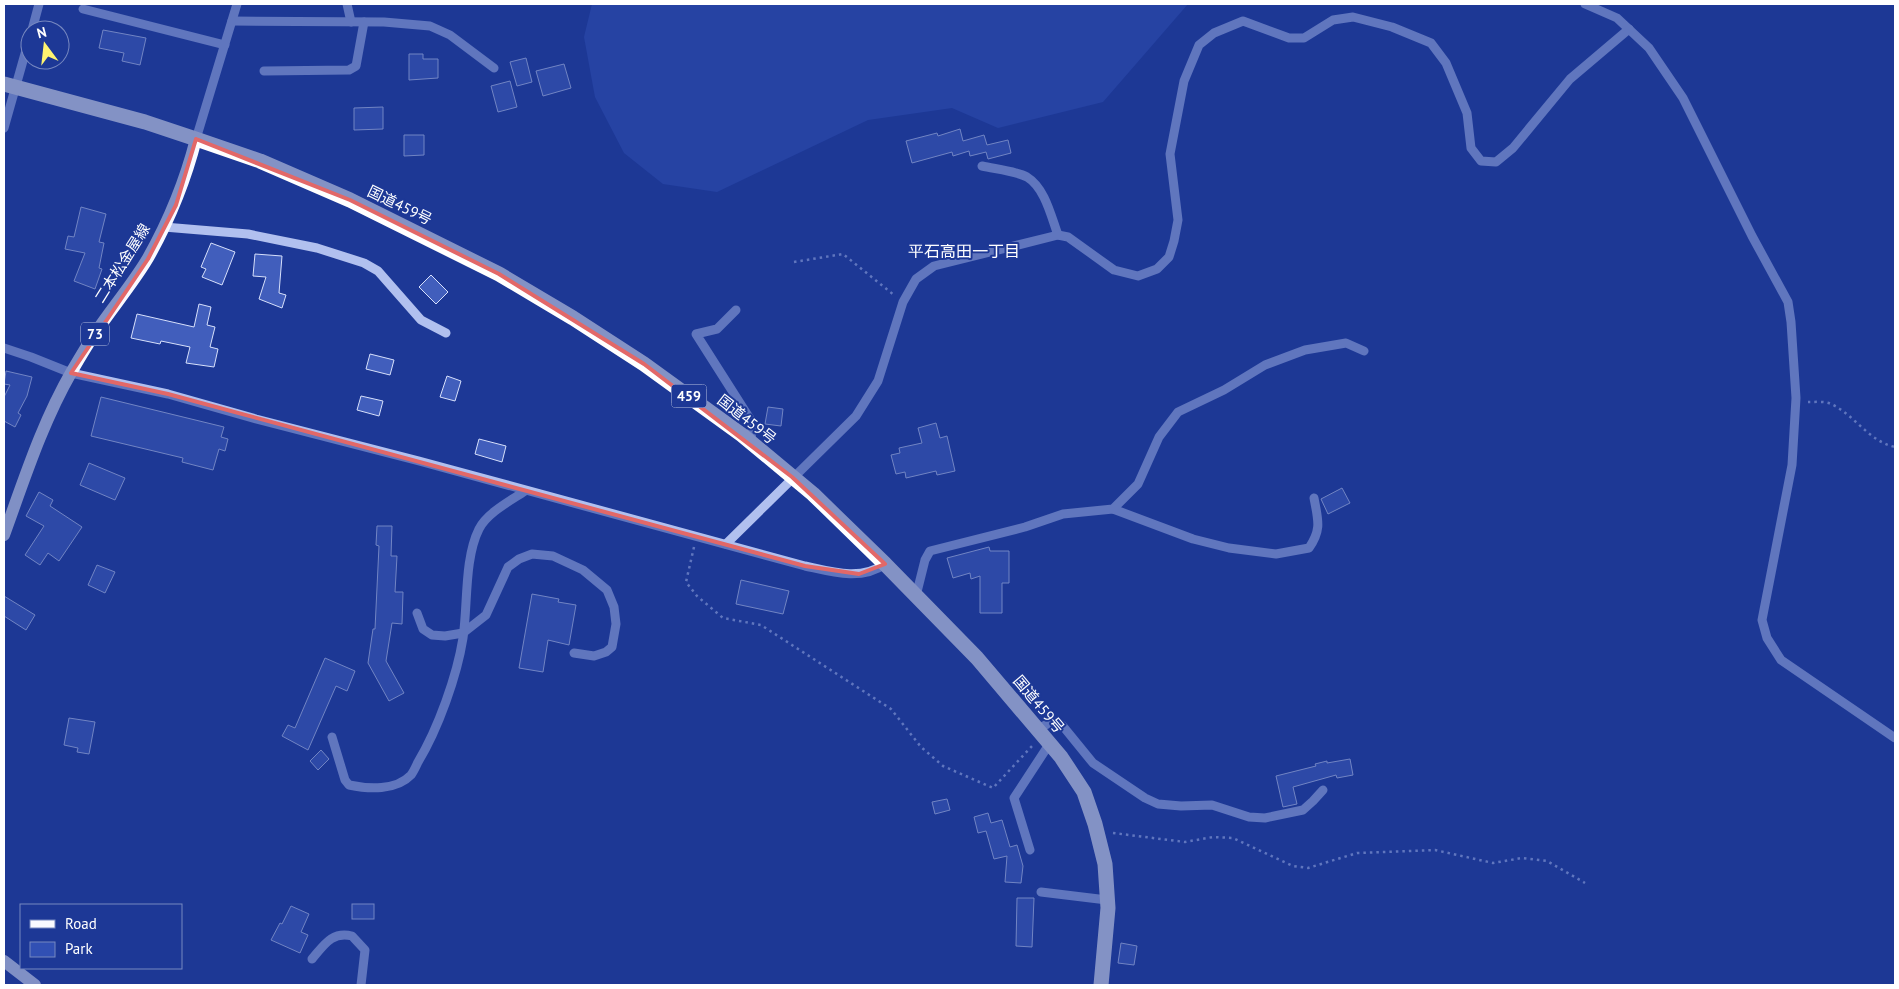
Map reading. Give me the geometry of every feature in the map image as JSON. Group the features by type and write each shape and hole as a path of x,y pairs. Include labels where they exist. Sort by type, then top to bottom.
{"highway":[{"name":"国道459号","path":"10,86 145,122 260,162 350,200 498,274 573,318 644,364 751,443 813,494 886,564 977,658 1061,757 1084,792 1097,831 1105,864 1107,900 1102,985"}],"main road":[{"name":"二本松金屋線","path":"4,535 33,454 51,413 71,373 94,334 148,259 176,205 196,139"},
{"path":"4,961 35,985"}],"street":[{"path":"35,20 39,4"},
{"path":"196,139 237,4"},
{"path":"1585,4 1617,18 1649,48 1683,98 1752,236 1788,302 1796,401 1792,465 1762,620 1767,638 1781,660 1895,738"},
{"path":"349,6 351,22"},
{"path":"83,9 225,45"},
{"path":"726,544 856,416 878,381 903,302 916,279 934,266 1058,235 1068,237 1114,270 1138,276 1157,269 1169,257 1178,220 1170,154 1184,81 1199,45 1214,33 1243,21 1289,38 1304,38 1333,20 1353,17 1392,27 1431,43 1446,63 1468,113 1471,148 1481,161 1496,162 1513,148 1570,79 1629,29"},
{"path":"232,21 364,22 430,26 450,35 494,68"},
{"path":"264,72 349,70 356,66 364,22"},
{"path":"4,128 10,86 20,61"},
{"path":"982,166 1026,177 1036,184 1043,196 1058,235"},
{"path":"164,227 248,234 317,248 364,263 378,271 421,320 446,334"},
{"path":"736,310 717,329 696,334 752,422 751,443"},
{"path":"1113,509 1138,484 1160,437 1178,412 1224,390 1265,364 1305,350 1346,343 1364,351"},
{"path":"4,348 71,373 168,394 805,566 839,574 859,574 875,571 886,564"},
{"path":"332,737 345,780 350,785 379,788 395,784 410,776 432,740 458,662 463,633 472,545 480,527 487,518 525,491"},
{"path":"916,596 925,560 930,551 1025,527 1063,514 1113,509 1193,539 1230,548 1276,554 1309,548 1317,536 1318,521 1314,498"},
{"path":"418,613 422,629 432,634 445,636 463,633 486,615 508,567 519,559 532,554 553,556 583,570 607,590 614,607 616,624 612,647 606,652 594,656 574,653"},
{"path":"1030,850 1014,798 1043,736 1053,721 1062,725 1093,763 1145,798 1158,804 1181,806 1212,805 1249,817 1265,818 1303,810 1323,790"},
{"path":"1041,892 1107,900"},
{"path":"312,959 329,938 338,934 352,936 365,950 361,985"}],"path":[{"path":"794,262 843,254 903,302"},
{"path":"1796,401 1830,403 1848,415 1880,442 1895,447"},
{"path":"696,536 686,582 697,596 723,618 761,624 891,709 922,747 943,766 993,788 1043,736"},
{"path":"1097,831 1185,842 1213,837 1233,838 1257,848 1277,860 1293,866 1308,868 1357,853 1435,850 1493,863 1522,858 1547,861 1585,883"}],"highlighted area":[{"path":"196,139 350,200 499,274 644,364 792,477 885,564 859,574 805,566 168,394 71,373 148,259 176,205"}],"green space":[{"path":"592,4 1188,4 1103,102 998,128 952,108 868,120 717,192 663,184 624,153 595,97 584,37"}],"building":[{"path":"103,30 146,38 140,65 122,61 124,53 99,48"},
{"path":"409,54 423,54 423,59 438,59 438,78 409,80"},
{"path":"526,58 532,82 517,86 510,62"},
{"path":"564,64 571,88 543,96 536,71"},
{"path":"510,81 517,107 498,112 491,86"},
{"path":"383,107 383,129 354,130 354,108"},
{"path":"960,129 963,141 984,135 987,145 1008,140 1011,153 988,159 986,152 970,156 969,151 953,156 952,152 912,163 906,141 937,133 938,136"},
{"path":"404,135 424,135 424,155 404,156"},
{"path":"81,207 106,214 99,242 104,243 99,268 102,269 95,289 74,281 85,253 65,249 68,236 74,237"},
{"path":"211,243 235,252 222,285 202,277 206,269 201,267"},
{"path":"255,254 282,256 279,293 286,295 282,308 259,299 266,277 253,276"},
{"path":"431,275 448,292 436,304 419,287"},
{"path":"199,304 211,307 207,325 215,327 210,347 218,349 214,367 186,363 190,347 161,341 160,344 131,338 137,314 194,327"},
{"path":"370,354 394,360 390,375 366,369"},
{"path":"6,371 32,377 27,396 18,413 21,415 15,427 4,421 4,397 10,385 4,384"},
{"path":"447,376 461,381 455,401 440,397"},
{"path":"361,396 383,401 379,416 357,410"},
{"path":"101,397 224,427 221,437 228,439 225,451 219,449 213,470 182,462 183,458 91,436"},
{"path":"768,407 783,409 781,426 765,424"},
{"path":"936,423 940,438 947,436 955,471 937,475 936,471 906,478 905,472 896,474 891,455 900,453 899,448 922,443 918,428"},
{"path":"479,439 506,446 502,462 475,454"},
{"path":"89,463 125,478 115,500 80,485"},
{"path":"1342,488 1350,503 1328,514 1321,499"},
{"path":"39,492 53,500 50,506 82,527 59,561 48,553 40,565 25,555 44,526 26,516"},
{"path":"377,526 392,526 391,556 397,556 395,592 403,592 402,624 392,623 386,661 404,693 389,701 368,663 373,629 375,629 379,546 376,545"},
{"path":"989,547 990,551 1009,551 1009,583 1002,583 1002,613 980,613 980,576 971,579 970,573 953,578 947,558"},
{"path":"97,565 115,572 105,593 88,585"},
{"path":"741,580 789,591 783,614 736,604"},
{"path":"532,594 559,599 558,602 576,605 569,645 548,640 543,672 519,668"},
{"path":"4,596 35,615 26,630 4,616"},
{"path":"325,658 355,671 347,691 336,686 308,750 282,736 288,725 295,728"},
{"path":"69,718 95,722 89,754 77,752 78,748 64,745"},
{"path":"321,750 329,759 318,770 310,761"},
{"path":"1350,759 1353,775 1337,778 1336,775 1293,787 1297,804 1283,807 1276,776 1316,766 1315,764 1327,761 1327,763"},
{"path":"947,799 950,810 935,814 932,802"},
{"path":"988,813 991,823 1002,820 1010,847 1017,845 1023,866 1021,883 1005,882 1007,856 994,859 986,831 978,833 974,817"},
{"path":"1017,898 1034,898 1032,947 1016,946"},
{"path":"352,904 374,904 374,919 352,919"},
{"path":"291,906 309,914 301,932 308,935 300,953 271,940"},
{"path":"1121,943 1137,946 1134,965 1118,963"}],"district":[{"name":"平石高田一丁目","path":"964,251"}]}
